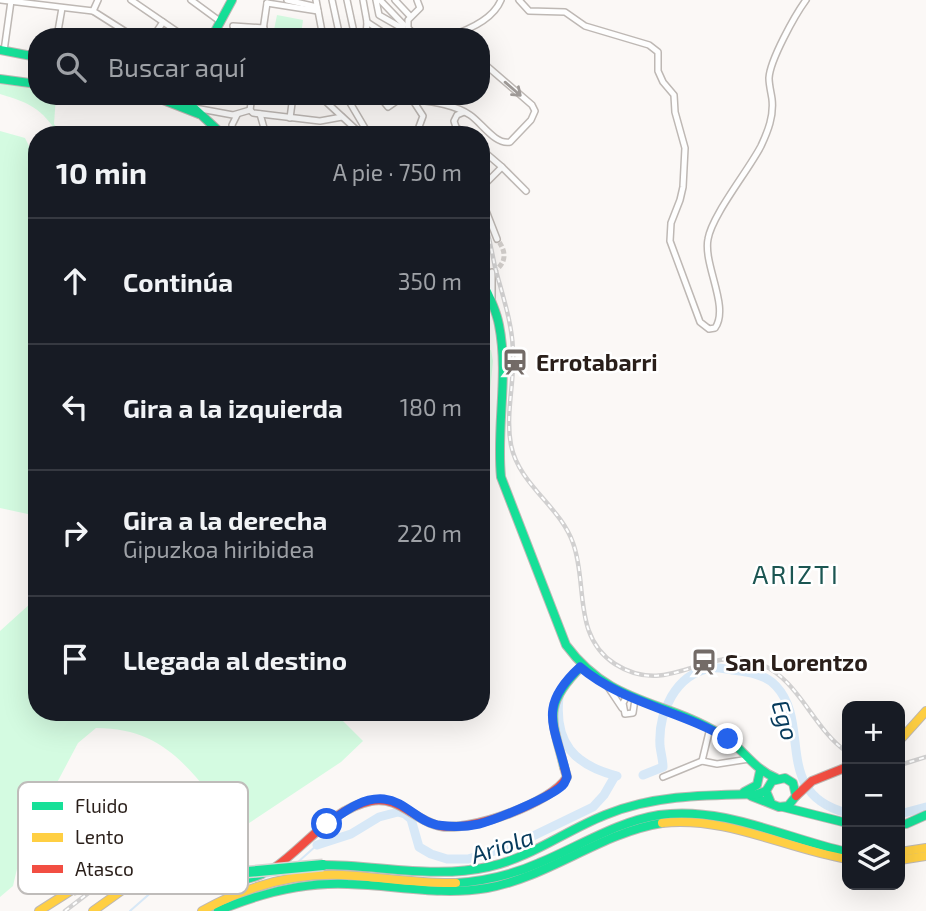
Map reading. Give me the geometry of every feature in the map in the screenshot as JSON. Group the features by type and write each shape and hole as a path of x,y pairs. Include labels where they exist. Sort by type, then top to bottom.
{"main road":[{"path":"218,28 232,0"},
{"path":"2,51 28,55"},
{"path":"0,79 28,83"},
{"path":"184,105 196,111 213,126"},
{"path":"490,292 501,356 498,452 501,477 566,645 580,667 606,685 710,728 728,739 759,770 776,778 802,782 842,769"},
{"path":"248,879 287,860 347,809 373,800 396,802 437,825 465,826 488,821 562,786 567,777 552,719 555,697 558,690 580,667"},
{"path":"905,735 926,711"},
{"path":"759,770 771,803"},
{"path":"731,794 754,788 759,780 759,770"},
{"path":"248,872 323,865 435,872 475,870 509,860 627,806 672,796 745,794 767,790 776,778"},
{"path":"783,807 795,798 802,782"},
{"path":"745,794 842,822"},
{"path":"795,798 803,811"},
{"path":"248,890 299,877 340,876 453,884 496,878 612,832 673,813 720,816 842,851"},
{"path":"905,824 926,815"},
{"path":"638,823 676,821 719,824 842,858"},
{"path":"218,911 270,891 312,884 340,883 452,892 495,886 544,870 612,832"},
{"path":"905,851 926,848"},
{"path":"905,859 926,856"},
{"path":"40,911 66,894"},
{"path":"93,911 117,894"},
{"path":"202,911 238,894"}],"street":[{"path":"1,0 93,11 120,28"},
{"path":"93,11 98,0"},
{"path":"131,0 172,28"},
{"path":"191,0 222,22"},
{"path":"287,0 317,6"},
{"path":"332,0 338,28"},
{"path":"347,0 353,28"},
{"path":"363,0 369,24 375,28"},
{"path":"380,0 402,24 408,25"},
{"path":"368,28 379,13 380,0"},
{"path":"398,0 411,16"},
{"path":"410,28 411,16 420,7 417,0"},
{"path":"468,28 493,13 501,0"},
{"path":"519,0 529,10 565,12 586,26 649,45 658,52 657,71 674,95 675,111 685,148 683,187 671,223 670,241 700,322 712,330 718,324 720,311 707,240 769,127 773,109 770,72 796,14 806,0"},
{"path":"2,51 11,1"},
{"path":"233,26 264,27 267,1 317,6"},
{"path":"317,6 321,28"},
{"path":"59,28 62,8"},
{"path":"366,14 379,13 402,28"},
{"path":"159,28 163,22"},
{"path":"490,69 532,105 535,111 534,116 515,138 506,143 490,133"},
{"path":"250,110 251,105"},
{"path":"290,118 292,105"},
{"path":"331,105 352,126"},
{"path":"351,105 364,126"},
{"path":"418,105 423,117 419,126"},
{"path":"446,105 462,112 480,126"},
{"path":"456,126 454,120 462,112 463,105"},
{"path":"250,110 260,114 320,121 342,117"},
{"path":"196,111 237,115 250,110"},
{"path":"260,114 263,126"},
{"path":"232,126 237,115"},
{"path":"490,157 526,191"},
{"path":"490,179 502,167"},
{"path":"490,220 498,239"},
{"path":"606,685 625,714 656,707"},
{"path":"622,708 631,696"},
{"path":"631,696 634,713"},
{"path":"702,761 710,728"},
{"path":"663,777 702,761 717,764 749,760"}],"green space":[{"path":"277,15 303,20 302,28 274,28"},
{"path":"0,84 28,88 28,105 19,100 0,94"},
{"path":"28,105 55,105 56,126 52,126"},
{"path":"0,131 25,138 28,144 28,514 0,508"},
{"path":"490,350 493,361 490,391"},
{"path":"28,606 28,721 343,721 363,741 341,762 248,824 248,782 200,782 180,760 145,737 122,730 96,728 78,743 57,782 18,782 18,865 13,886 0,897 0,631"}],"waterway":[{"name":"Ego","path":"643,775 663,767 660,746 662,721 671,697 679,687 698,672 711,668 744,672 761,676 776,686 792,719 801,774 809,790 824,804 842,811"},
{"name":"Ego","path":"559,697 560,727 570,750 589,765 617,776"},
{"name":"Ariola","path":"317,845 351,834 379,817 398,812 411,819 419,847 447,859 468,859 531,837 593,807 615,776"},
{"name":"Ego","path":"905,813 926,807"},
{"path":"298,862 317,845"},
{"path":"257,880 272,875"},
{"path":"130,911 149,894"}],"tunnel":[{"path":"493,272 501,265 504,257 503,248 497,239"}],"railway":[{"path":"490,244 512,340 509,421 511,445 522,472 559,518 573,543 587,624 592,639 601,652 615,664 635,673 653,676 671,674 721,660 739,659 758,663 772,670 795,691 824,730 842,748"},
{"path":"903,764 926,757"},
{"path":"65,911 87,894"}],"traffic: fast":[{"path":"217,28 232,0"},
{"path":"0,50 28,55"},
{"path":"0,79 28,83"},
{"path":"176,105 199,114"},
{"path":"191,105 213,126"},
{"path":"490,299 496,313 502,344 501,477 566,645 583,665 601,680 620,691 700,723 722,735 761,769 776,778"},
{"path":"564,767 553,714 560,692 581,667"},
{"path":"744,792 757,785 760,771"},
{"path":"751,796 779,807 788,806 796,796 793,783 785,778 772,781 766,791 771,803"},
{"path":"323,865 427,872 488,867 533,851 590,821 623,808 680,797 757,794 766,791"},
{"path":"783,807 842,822"},
{"path":"456,883 519,871 612,829 659,815 683,813 730,819 842,851"},
{"path":"905,824 926,815"},
{"path":"218,911 265,894 314,885 348,884 452,891 487,888 532,875 617,836 662,823"},
{"path":"248,872 323,865"},
{"path":"248,878 262,874"}],"traffic: slow":[{"path":"905,734 926,711"},
{"path":"662,823 686,822 732,828 842,858"},
{"path":"905,851 926,848"},
{"path":"905,859 926,856"},
{"path":"248,890 288,879 324,875 456,883"},
{"path":"39,911 66,894"},
{"path":"93,911 117,894"},
{"path":"202,911 238,894"}],"traffic: jam":[{"path":"274,868 331,820 357,805 381,800 398,805 440,826 470,825 509,814 545,796 567,777 564,767"},
{"path":"796,796 812,781 842,769"}],"place":[{"name":"Errotabarri","path":"515,362"},
{"name":"San Lorentzo","path":"704,662"}],"district":[{"name":"ARIZTI","path":"796,573"}],"route":[{"path":"327,824 356,805 384,799 396,802 437,825 480,824 562,786 567,777 553,728 553,702 558,690 580,667 601,682 710,728 728,739"}]}
